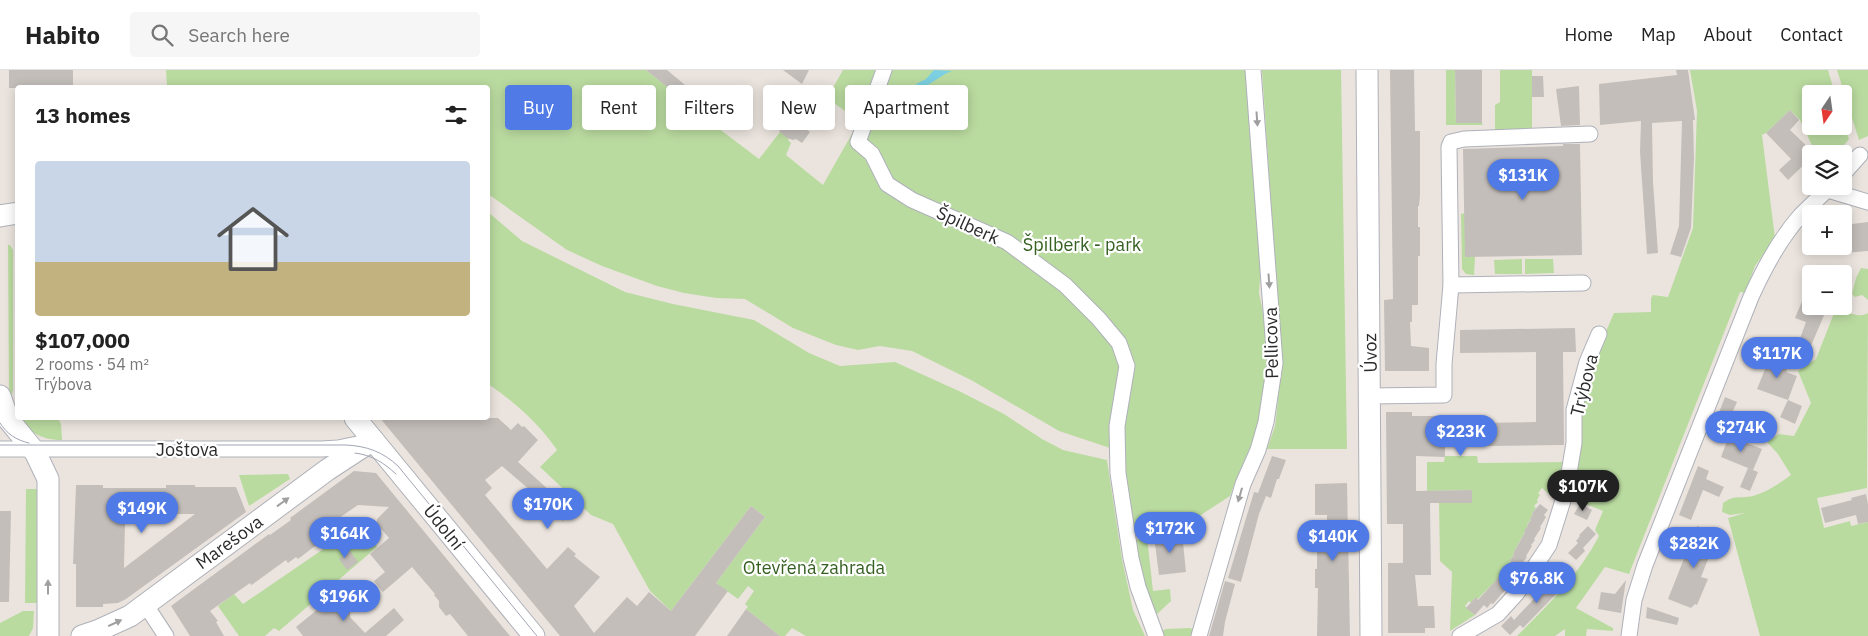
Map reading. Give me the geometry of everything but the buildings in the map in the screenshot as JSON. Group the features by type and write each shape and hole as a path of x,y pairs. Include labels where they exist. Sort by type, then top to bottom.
{"main road":[{"name":"Úvoz","path":"1367,70 1371,636"},
{"path":"0,216 15,214"},
{"path":"0,396 8,419 33,449 48,479 48,636"},
{"name":"Údolní","path":"357,420 534,636"},
{"name":"Marešova","path":"82,636 130,616 327,470 373,440"}],"street":[{"name":"Špilberk","path":"884,70 858,142 872,154 886,184 912,200 1007,242 1065,285 1099,319 1119,343 1127,366 1117,426 1118,473 1131,558 1138,587 1156,636"},
{"name":"Pellicova","path":"1199,636 1243,484 1258,450 1266,422 1275,363 1253,70"},
{"path":"1370,396 1444,395 1444,364 1451,285 1449,147 1451,142 1464,139 1590,134"},
{"path":"1852,164 1860,155"},
{"path":"1629,636 1634,600 1645,565 1751,297 1763,270 1781,242 1800,217 1823,195"},
{"path":"1849,195 1868,202"},
{"path":"1451,285 1583,283"},
{"name":"Trýbova","path":"1460,636 1498,614 1517,593 1549,545 1566,491 1574,443 1574,410 1587,362 1599,334"},
{"name":"Joštova","path":"0,449 321,449 338,448 373,440"},
{"path":"145,604 166,636"}],"green space":[{"name":"Špilberk - park","path":"166,70 646,70 666,86 666,130 721,130 759,159 780,132 789,138 788,140 791,143 786,155 823,185 854,130 968,130 968,85 845,85 845,111 835,104 834,85 843,70 1246,70 1261,267 1259,293 1266,338 1266,380 1255,436 1230,496 1187,524 1135,531 1133,529 1123,454 1059,431 971,380 912,351 880,346 858,350 836,345 793,328 745,299 716,298 657,286 602,266 567,250 490,195 490,85 167,85"},
{"path":"1262,70 1341,70 1347,449 1267,449 1275,426 1282,364"},
{"path":"1446,70 1455,70 1456,123 1482,123 1483,125 1446,125"},
{"path":"1500,70 1532,70 1532,130 1497,132 1495,130 1495,105 1500,102"},
{"path":"1690,70 1828,70 1832,85 1802,85 1802,124 1790,110 1762,135 1775,238 1755,266 1745,293 1740,292 1629,574 1605,567 1576,608 1613,628 1613,631 1587,629 1586,636 1565,636 1565,629 1555,636 1517,636 1572,577 1591,551 1599,536 1595,530 1603,511 1569,497 1581,410 1590,368 1614,313 1651,312 1651,298 1653,295 1668,297 1693,228 1697,111"},
{"path":"1837,70 1868,70 1868,136 1859,140 1852,118 1852,85 1842,85"},
{"path":"1807,135 1848,135 1849,139 1844,145 1812,145"},
{"path":"1465,213 1475,257 1474,275 1466,274 1462,269 1461,214"},
{"name":"Otevřená zahrada","path":"490,214 522,241 625,292 673,304 754,320 809,353 840,366 895,362 1004,414 1042,439 1063,450 1107,460 1122,559 1133,610 1145,636 806,636 792,628 785,636 780,636 746,609 748,607 745,604 754,591 748,586 738,599 716,583 765,517 751,506 671,611 650,591 613,524 591,515 540,467 557,450 527,415 491,386"},
{"path":"8,245 13,250 13,391 11,396 9,393"},
{"path":"1522,259 1522,274 1495,274 1494,260"},
{"path":"1525,259 1553,259 1554,273 1525,274"},
{"path":"1861,268 1868,269 1868,300 1862,295 1855,297 1852,294"},
{"path":"1868,313 1867,488 1817,498 1824,528 1850,521 1851,526 1868,522 1868,636 1760,636 1728,518 1745,513 1730,515 1722,512 1723,503 1727,500 1758,494 1791,475 1778,454 1767,442 1779,434 1794,436 1811,403 1798,371 1816,359 1833,315 1864,315"},
{"path":"19,420 59,420 62,440 54,440 33,433"},
{"path":"1445,456 1477,456 1478,463 1565,462 1562,488 1556,487 1552,497 1542,488 1538,493 1540,495 1537,500 1538,502 1534,506 1536,508 1508,566 1478,599 1475,598 1471,603 1469,601 1465,606 1475,615 1450,631 1452,572 1440,561 1439,503 1471,503 1471,490 1427,491 1427,462 1444,462"},
{"path":"288,474 290,479 249,506 239,475"},
{"path":"26,489 40,489 40,603 25,603"},
{"path":"360,524 377,547 279,631 274,628 265,636 239,636 218,606 234,594 243,604"},
{"path":"1147,537 1153,591 1170,589 1171,601 1156,615 1146,592 1134,540"},
{"path":"23,611 34,611 33,628 29,636 0,636 0,623"},
{"path":"1166,629 1194,629 1192,636 1162,636 1162,631"}],"water":[{"path":"934,70 952,71 928,85 916,85 926,79"}],"tram line":[{"path":"0,423 12,436 29,443"},
{"path":"0,445 346,445 374,451 398,466 537,636"},
{"path":"355,453 377,460 396,474"}]}
